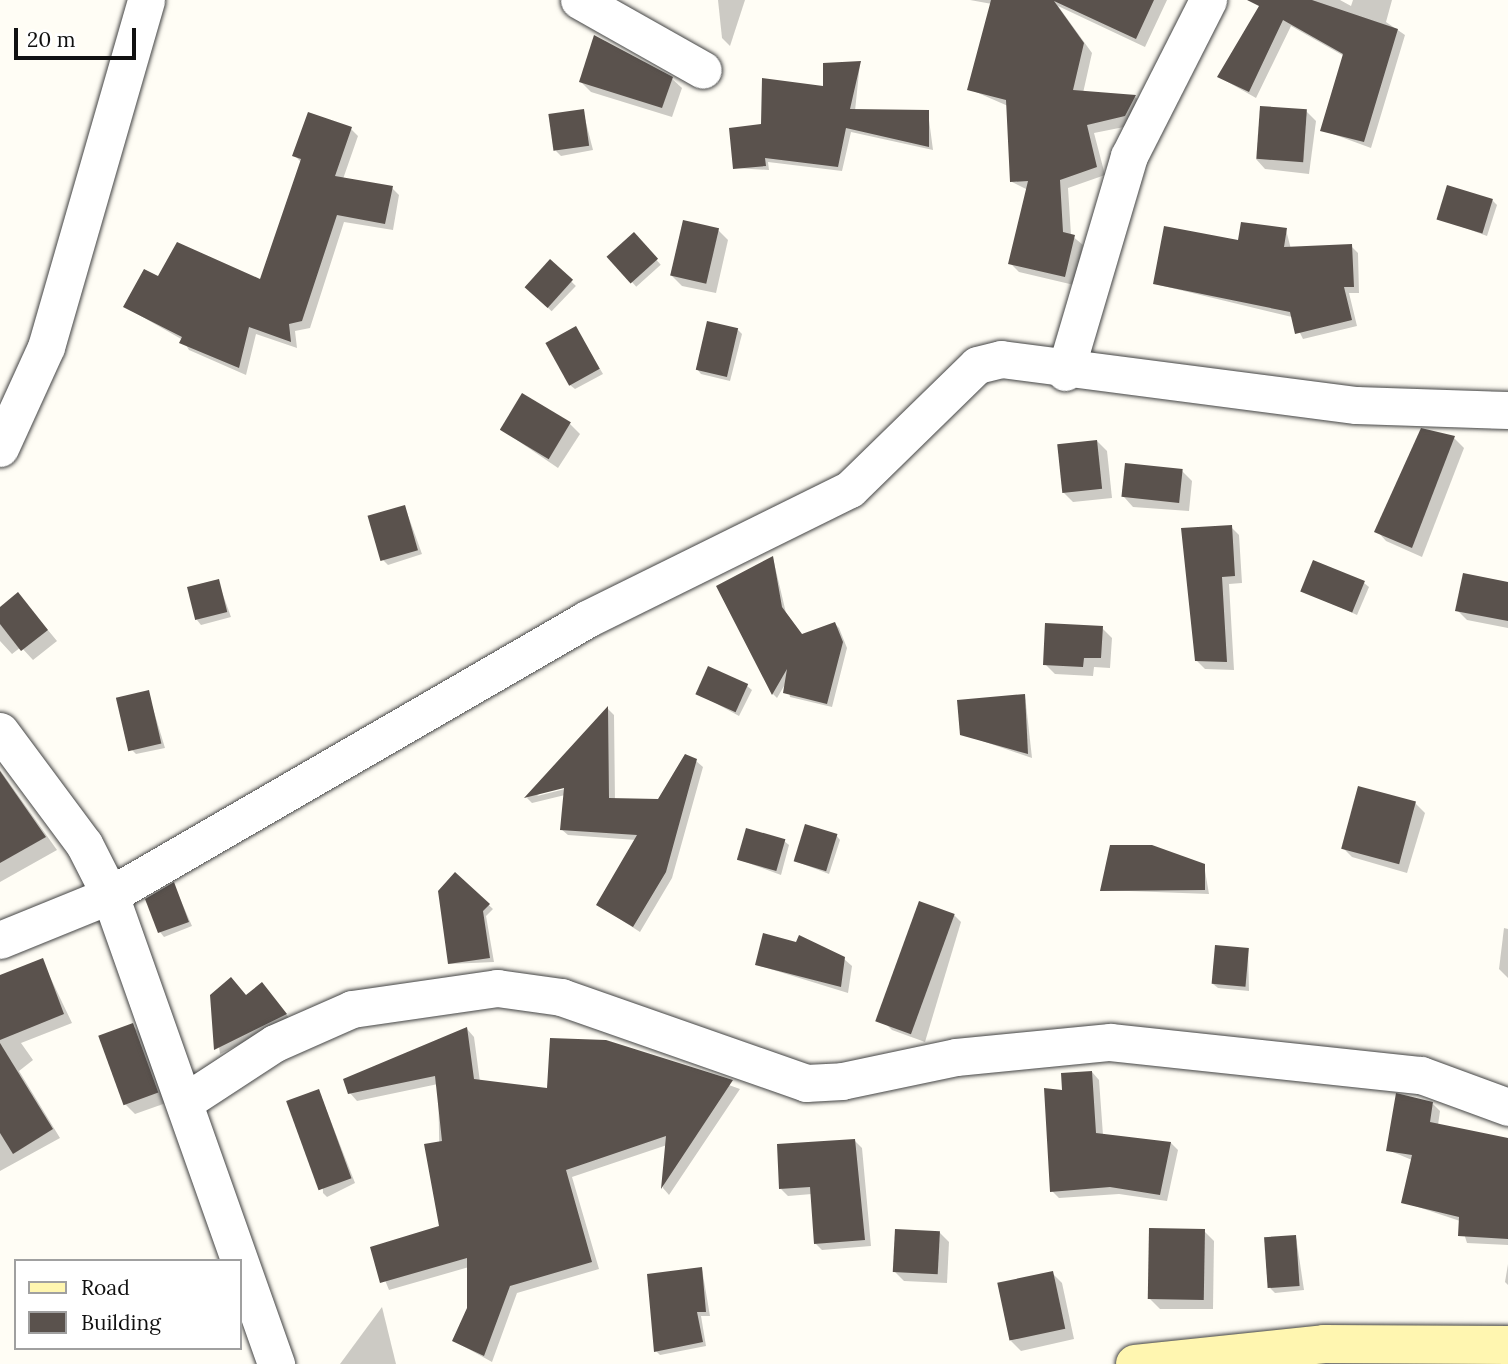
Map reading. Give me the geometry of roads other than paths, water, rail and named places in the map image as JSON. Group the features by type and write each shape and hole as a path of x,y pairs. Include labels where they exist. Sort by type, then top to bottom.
{"street":[{"path":"0,448 46,348 146,0"},
{"path":"579,0 703,69"},
{"path":"1065,372 1129,156 1208,0"},
{"path":"0,940 110,895 587,619 850,489 976,365 1001,359 1065,372 1356,405 1508,410"},
{"path":"0,731 84,844 110,895 186,1101 240,1259"},
{"path":"186,1101 275,1043 352,1009 497,988 561,997 806,1083 842,1081 956,1057 1110,1042 1421,1075 1508,1107"},
{"path":"242,1265 276,1364"},
{"path":"1135,1364 1324,1344 1508,1345"}]}
